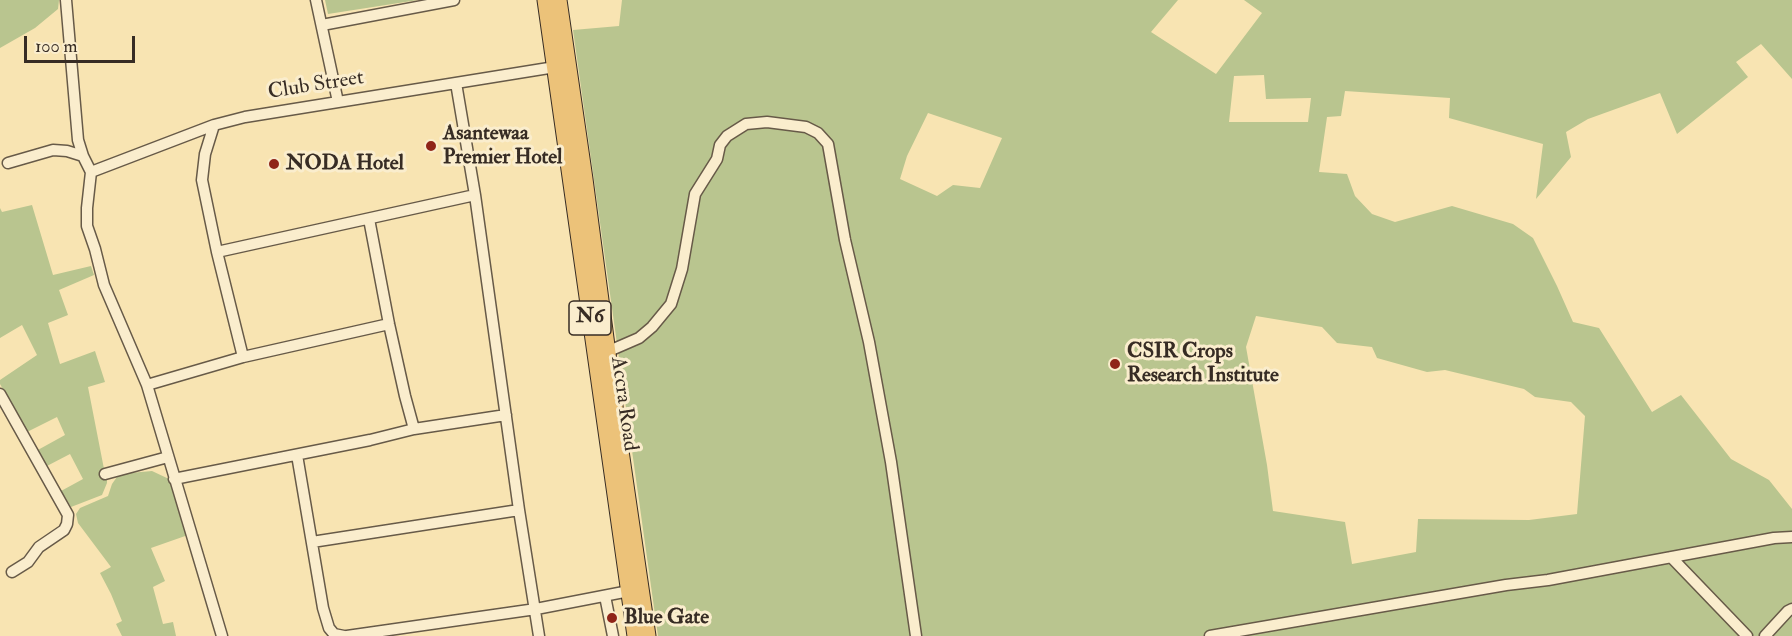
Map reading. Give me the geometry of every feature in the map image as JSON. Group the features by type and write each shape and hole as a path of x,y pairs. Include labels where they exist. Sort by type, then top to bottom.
{"highway":[{"name":"Accra Road","path":"545,0 635,636"},
{"name":"Accra Road","path":"559,0 648,636"}],"street":[{"path":"66,0 78,137 83,156 91,172 87,226 104,285 147,385 222,636"},
{"path":"316,0 338,102"},
{"path":"322,26 454,0"},
{"name":"Club Street","path":"91,172 214,125 245,117 555,67"},
{"path":"456,83 475,195 539,636"},
{"path":"609,351 639,338 652,327 671,304 682,270 695,194 717,159 720,145 727,136 746,124 766,122 806,127 818,133 828,144 845,240 869,342 891,462 916,636"},
{"path":"214,125 205,153 202,180 243,357"},
{"path":"8,163 53,150 83,156"},
{"path":"217,252 475,195"},
{"path":"369,219 389,324 414,429"},
{"path":"147,385 243,357 389,324"},
{"path":"0,393 68,515 64,530 39,547 28,562 12,572"},
{"path":"174,478 297,455 414,429 506,415"},
{"path":"297,455 322,608 329,628 334,634 345,636 536,609 629,591"},
{"path":"105,474 168,458"},
{"path":"312,542 519,510"},
{"path":"1210,636 1506,585 1548,580 1774,538 1792,537"},
{"path":"1671,557 1747,636"},
{"path":"605,596 613,636"},
{"path":"1765,636 1792,609"}],"green space":[{"path":"0,0 59,0 58,9 35,28 0,48"},
{"path":"325,0 418,0 328,14"},
{"path":"622,0 1178,0 1151,32 1216,74 1262,13 1244,0 1792,0 1792,79 1761,44 1736,62 1748,77 1677,134 1660,93 1588,119 1566,132 1571,157 1536,199 1543,144 1449,118 1450,98 1345,91 1341,116 1327,117 1319,172 1347,174 1355,196 1372,214 1395,222 1452,206 1513,224 1533,238 1573,322 1599,328 1652,412 1681,395 1731,459 1769,480 1792,509 1792,636 658,636 573,30 619,26","holes":["1264,75 1266,99 1311,98 1308,122 1229,122 1234,76","928,113 1002,138 980,188 953,185 937,196 900,179 907,156","1256,316 1322,327 1337,343 1372,347 1377,358 1427,372 1445,370 1524,389 1535,397 1571,402 1585,416 1577,514 1529,520 1418,519 1416,552 1352,564 1345,522 1273,511 1246,347"]},
{"path":"32,205 53,275 91,266 94,275 59,290 68,315 48,323 60,364 95,351 105,382 88,387 104,469 100,470 107,478 107,483 102,495 71,507 61,491 83,479 70,454 45,467 36,451 65,435 57,417 27,432 0,384 0,380 37,355 22,325 0,338 0,208 2,212"},
{"path":"152,471 169,479 180,505 188,535 151,548 165,581 153,587 163,624 173,622 176,636 122,636 116,624 122,621 100,573 111,567 78,523 76,514 80,508 108,496 119,474"}],"place":[{"name":"Asantewaa Premier Hotel","path":"431,146"},
{"name":"NODA Hotel","path":"274,164"},
{"name":"CSIR Crops Research Institute","path":"1115,364"},
{"name":"Blue Gate","path":"612,618"}]}
